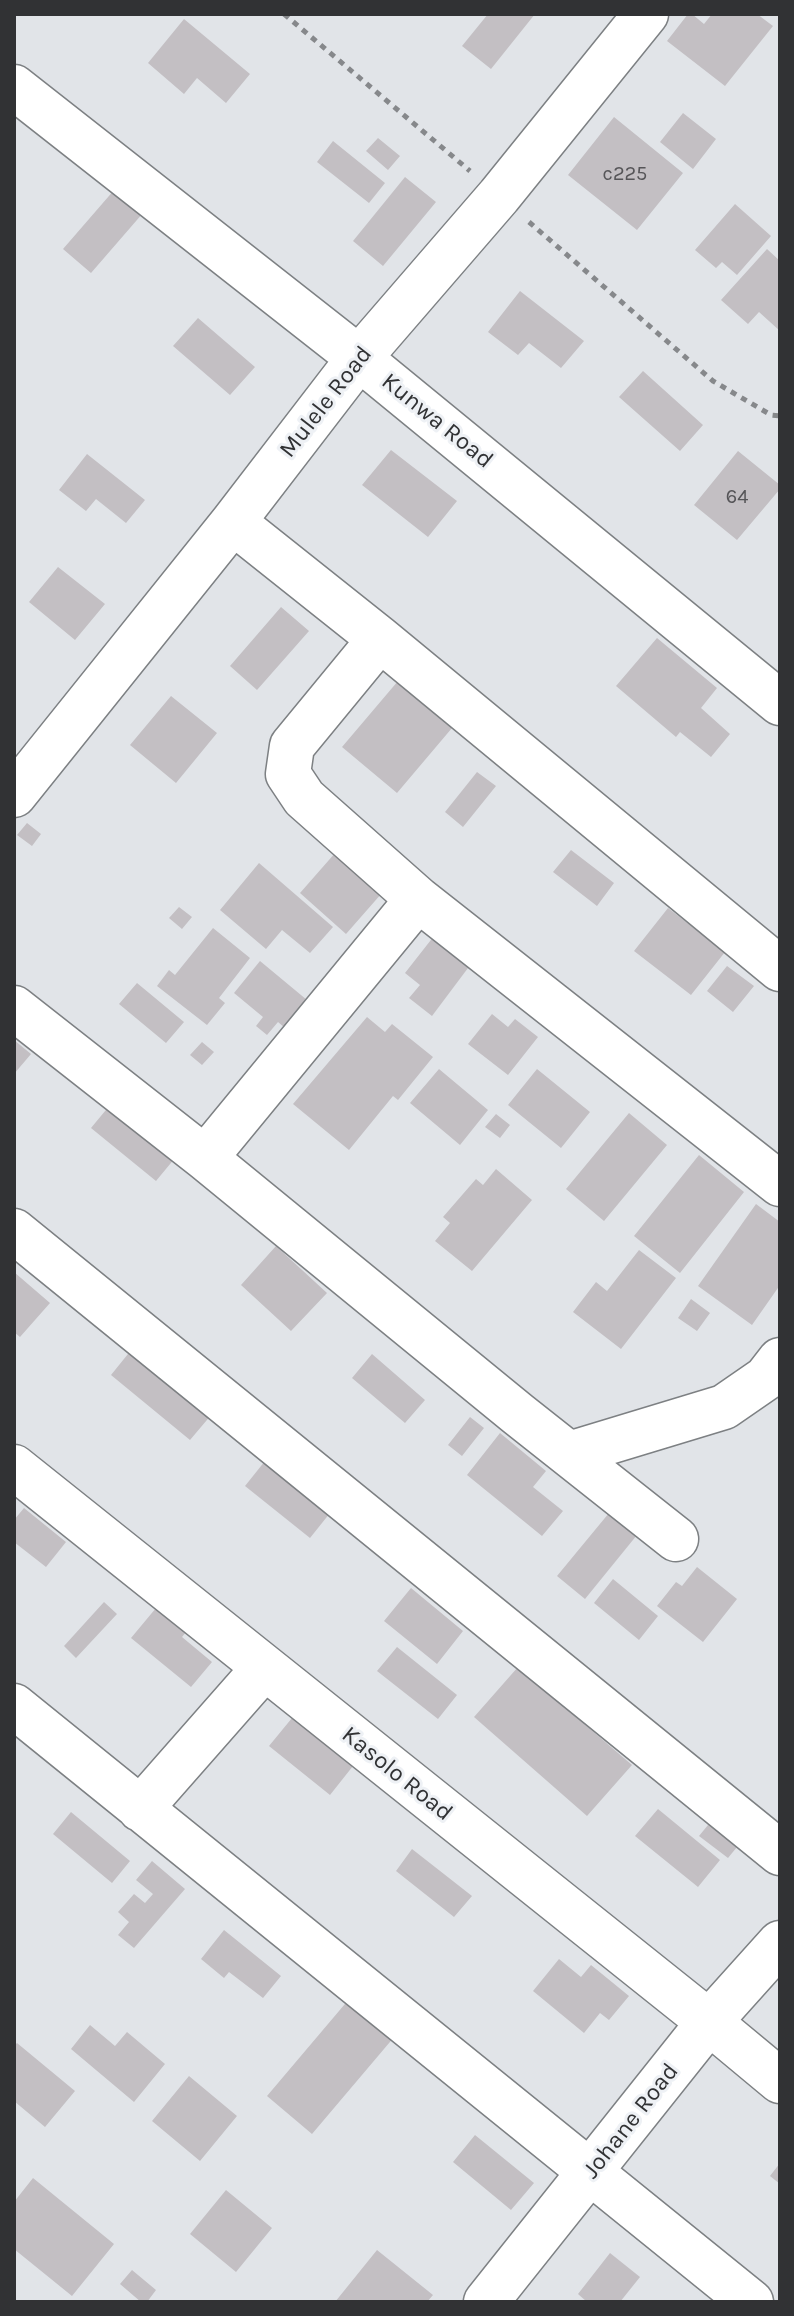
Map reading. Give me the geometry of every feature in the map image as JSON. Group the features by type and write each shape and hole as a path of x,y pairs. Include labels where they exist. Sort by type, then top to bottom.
{"street":[{"name":"Mulele Road","path":"14,795 233,522 359,358 499,196 646,14"},
{"name":"Kunwa Road","path":"14,87 772,685"},
{"path":"233,522 380,639 780,969"},
{"path":"380,639 292,746 288,774 304,798 418,899 780,1184"},
{"path":"205,1158 418,899"},
{"path":"14,1008 205,1158 676,1539"},
{"path":"14,1231 780,1853"},
{"path":"569,1454 724,1407 766,1378 780,1360"},
{"name":"Kasolo Road","path":"14,1467 780,2081"},
{"path":"140,1809 264,1668"},
{"path":"14,1706 590,2173 740,2299"},
{"name":"Johane Road","path":"486,2302 709,2022 780,1943"}],"path":[{"path":"284,14 713,381 771,415 780,416"}],"building":[{"path":"488,14 535,14 491,69 462,46"},
{"path":"688,14 704,24 712,14 757,14 773,26 725,86 667,41"},
{"path":"184,19 250,74 226,103 197,78 184,94 148,63"},
{"path":"683,113 716,139 693,169 660,142"},
{"path":"614,117 683,173 637,230 568,175"},
{"path":"378,138 400,156 388,170 366,151"},
{"path":"333,141 385,183 369,203 317,162"},
{"path":"405,177 436,202 383,266 353,241"},
{"path":"115,189 143,213 91,273 63,249"},
{"path":"735,204 771,236 737,275 722,262 716,268 695,250"},
{"path":"767,249 780,261 780,331 759,312 748,324 721,300"},
{"path":"520,291 584,341 561,368 529,343 518,355 488,332"},
{"path":"198,318 255,367 230,395 173,346"},
{"path":"643,371 703,425 680,451 619,397"},
{"path":"391,450 457,501 428,537 362,485"},
{"path":"738,451 780,485 780,489 737,540 694,505"},
{"path":"87,454 145,500 126,523 96,499 86,511 59,490"},
{"path":"58,567 105,604 75,640 29,602"},
{"path":"281,607 309,631 257,690 230,666"},
{"path":"657,638 717,688 701,708 730,734 711,757 680,732 676,737 616,686"},
{"path":"398,681 452,728 397,793 342,747"},
{"path":"171,696 217,733 176,783 130,745"},
{"path":"477,772 496,786 463,827 445,812"},
{"path":"27,823 41,834 32,846 17,835"},
{"path":"343,844 389,885 346,934 300,893"},
{"path":"571,850 614,883 597,906 553,872"},
{"path":"259,863 333,927 310,953 282,930 266,949 220,910"},
{"path":"179,907 192,917 182,929 169,918"},
{"path":"668,908 725,952 691,995 634,951"},
{"path":"213,928 250,958 219,998 225,1003 207,1025 157,986 169,970 175,975"},
{"path":"434,936 471,964 432,1016 409,998 420,985 405,973"},
{"path":"260,961 307,1000 285,1028 278,1022 267,1035 256,1026 263,1017 234,993"},
{"path":"727,966 754,986 733,1012 707,991"},
{"path":"137,983 184,1022 166,1043 119,1004"},
{"path":"492,1014 508,1027 515,1019 538,1037 508,1075 468,1044"},
{"path":"367,1017 385,1032 392,1024 433,1057 398,1100 393,1096 349,1150 293,1104"},
{"path":"14,1040 31,1054 14,1074"},
{"path":"202,1042 214,1052 202,1065 190,1055"},
{"path":"439,1069 488,1110 460,1145 410,1103"},
{"path":"537,1069 590,1112 561,1148 508,1105"},
{"path":"115,1099 180,1152 156,1181 91,1128"},
{"path":"629,1113 667,1145 604,1221 566,1189"},
{"path":"496,1114 510,1125 500,1138 485,1127"},
{"path":"699,1155 744,1192 680,1273 634,1236"},
{"path":"496,1169 532,1200 472,1271 435,1241 450,1223 443,1217 476,1179 483,1185"},
{"path":"756,1204 780,1222 780,1285 752,1325 698,1286"},
{"path":"276,1246 327,1293 291,1331 241,1285"},
{"path":"639,1250 676,1278 621,1349 573,1312 596,1282 607,1291"},
{"path":"14,1272 50,1303 20,1337 14,1332"},
{"path":"691,1299 710,1313 697,1331 678,1318"},
{"path":"132,1349 212,1414 190,1440 111,1375"},
{"path":"372,1354 425,1400 405,1423 352,1378"},
{"path":"470,1417 484,1428 462,1456 448,1445"},
{"path":"500,1433 546,1471 533,1487 563,1511 542,1536 467,1475"},
{"path":"269,1456 334,1508 310,1538 245,1486"},
{"path":"24,1508 66,1542 46,1567 14,1542 14,1520"},
{"path":"609,1513 637,1535 585,1599 557,1576"},
{"path":"697,1567 737,1599 703,1642 657,1606 676,1582 682,1586"},
{"path":"613,1579 658,1616 639,1640 594,1603"},
{"path":"411,1588 463,1631 437,1664 384,1621"},
{"path":"166,1596 196,1620 182,1637 212,1662 191,1687 131,1638"},
{"path":"104,1602 117,1614 76,1658 64,1646"},
{"path":"397,1647 457,1695 438,1719 377,1671"},
{"path":"518,1667 632,1765 587,1816 474,1717"},
{"path":"292,1718 353,1766 330,1795 269,1746"},
{"path":"658,1809 720,1860 698,1887 635,1836"},
{"path":"71,1812 130,1861 112,1883 53,1834"},
{"path":"717,1814 746,1836 728,1858 699,1836"},
{"path":"412,1849 472,1896 454,1917 396,1871"},
{"path":"152,1861 185,1889 134,1948 118,1935 129,1922 118,1912 134,1894 145,1903 153,1894 136,1880"},
{"path":"224,1930 281,1976 263,1998 229,1972 224,1978 201,1959"},
{"path":"559,1959 581,1977 591,1965 629,1996 609,2020 600,2013 584,2033 533,1991"},
{"path":"350,1998 395,2036 312,2134 267,2096"},
{"path":"90,2025 115,2046 127,2032 165,2064 134,2102 71,2049"},
{"path":"17,2043 75,2091 45,2127 14,2101 14,2046"},
{"path":"189,2076 237,2116 200,2161 152,2121"},
{"path":"475,2135 534,2183 511,2210 453,2162"},
{"path":"780,2163 780,2184 770,2176"},
{"path":"33,2178 114,2244 72,2296 14,2249 14,2202"},
{"path":"226,2190 272,2228 236,2272 190,2234"},
{"path":"377,2250 433,2295 427,2302 335,2302"},
{"path":"610,2253 640,2277 620,2302 587,2302 578,2294"},
{"path":"132,2270 156,2290 147,2302 141,2302 120,2284"}]}
